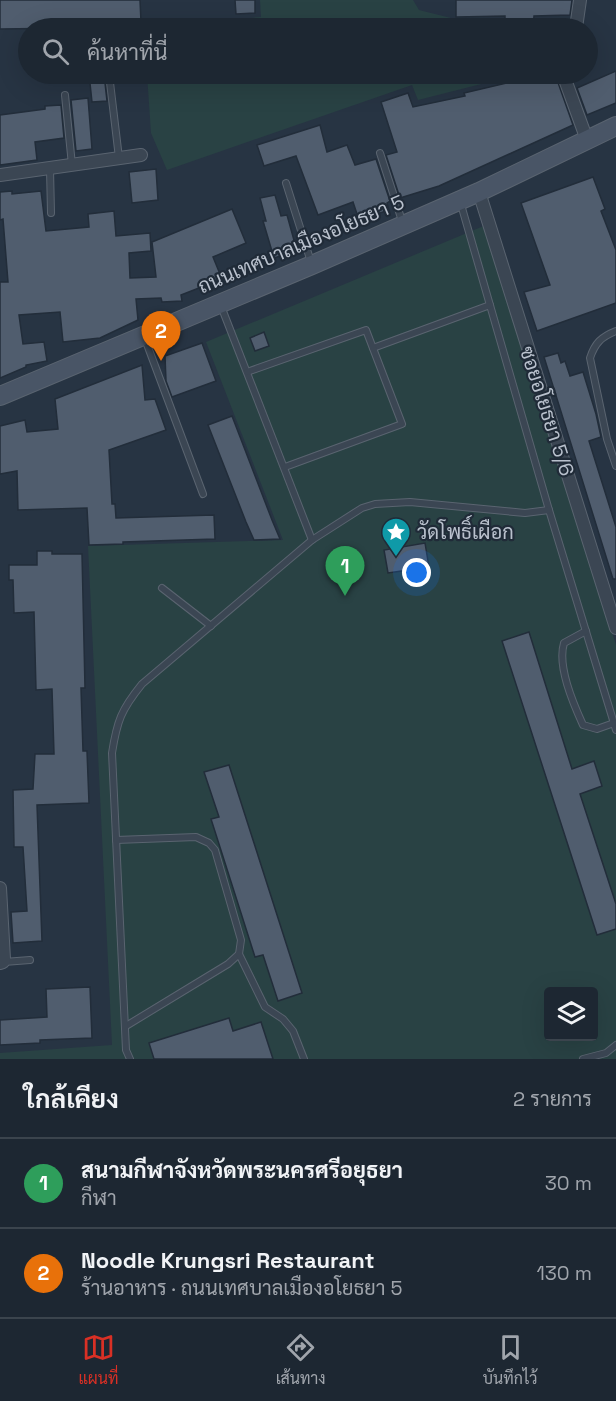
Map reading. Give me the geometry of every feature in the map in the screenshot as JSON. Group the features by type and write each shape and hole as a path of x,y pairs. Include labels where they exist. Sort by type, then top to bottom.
{"street":[{"path":"577,18 580,0"},
{"path":"567,84 587,140"},
{"name":"ถนนเทศบาลเมืองอโยธยา 5","path":"0,396 479,192 616,126"},
{"path":"0,175 141,154"},
{"name":"ซอยอโยธยา 5/6","path":"479,192 616,628"},
{"path":"0,888 2,963"}],"lane":[{"path":"110,84 119,158"},
{"path":"65,95 72,165"},
{"path":"380,153 403,225"},
{"path":"50,169 51,213"},
{"path":"286,183 312,265"},
{"path":"460,200 549,510 616,730"},
{"path":"220,303 312,540"},
{"path":"373,348 490,305"},
{"path":"247,372 366,330 402,424 285,467"},
{"path":"616,331 603,336 594,346 590,358 607,439 616,466"},
{"path":"143,335 203,494"},
{"path":"130,1059 126,1050 112,753 117,723 130,699 142,684 312,540 362,508 375,504 410,502 525,513 549,510"},
{"path":"162,588 211,626"},
{"path":"586,632 564,643 561,653 564,669 583,725 597,729 614,723"},
{"path":"116,840 196,837 209,843 215,850 241,940 239,954 265,1007 283,1019 293,1031 303,1059"},
{"path":"126,1026 228,964 239,954"},
{"path":"2,963 30,960"},
{"path":"583,1059 606,1053 616,1045"}],"green space":[{"path":"260,0 413,0 419,10 451,18 249,18 261,17"},
{"path":"148,84 481,84 418,100 412,85 167,170 151,133"},
{"path":"486,225 616,645 616,1059 0,1059 0,1053 112,1045 88,546 283,540 206,342"}],"building":[{"path":"0,0 140,0 141,18 18,18 18,29 0,29"},
{"path":"235,0 255,0 255,13 236,14"},
{"path":"456,0 572,0 570,15 534,16 534,18 456,17"},
{"path":"616,71 616,103 587,115 577,88 586,84 598,84 598,79"},
{"path":"90,84 105,84 107,101 92,102"},
{"path":"503,84 559,84 573,125 439,186 400,198 386,155 397,152 381,102 408,93 413,107 465,96 464,93"},
{"path":"88,98 92,149 76,151 71,100"},
{"path":"61,105 64,138 35,142 37,160 0,165 0,115"},
{"path":"320,125 327,152 347,145 355,165 376,159 390,201 387,203 389,210 359,220 353,202 318,215 296,156 264,166 257,145"},
{"path":"156,169 158,200 132,203 129,172"},
{"path":"593,177 605,209 601,211 616,250 616,303 537,331 524,292 550,285 521,203"},
{"path":"12,191 12,194 41,191 46,231 89,227 88,214 114,211 116,236 150,233 151,251 129,253 130,278 156,277 152,242 232,209 246,243 213,257 222,279 181,295 182,301 162,302 161,298 136,299 138,320 100,338 63,342 60,312 19,315 23,344 44,342 47,361 26,365 0,378 0,282 8,282 3,219 0,220 0,192"},
{"path":"275,195 281,216 287,215 297,251 274,258 263,221 266,221 260,198"},
{"path":"264,332 269,346 255,351 250,338"},
{"path":"202,343 216,381 172,397 166,381 165,356"},
{"path":"558,353 561,363 565,361 570,376 583,372 596,414 601,437 589,441 616,527 616,579 613,579 544,357"},
{"path":"142,365 145,400 155,399 166,430 109,450 112,504 115,504 116,518 214,515 215,539 89,545 87,508 18,510 17,471 0,474 0,426 25,420 27,432 58,429 55,399"},
{"path":"232,416 280,539 254,540 208,425"},
{"path":"425,543 429,567 388,573 384,550"},
{"path":"37,551 52,551 52,554 82,554 85,688 81,688 83,751 87,751 89,803 37,805 42,941 13,943 11,912 27,911 23,847 14,847 13,790 33,789 35,754 54,754 52,689 36,690 34,612 14,613 13,580 9,580 9,565 37,565"},
{"path":"529,632 572,769 594,761 602,786 580,794 616,904 616,929 597,935 502,641"},
{"path":"229,765 302,993 278,1001 263,955 255,957 211,819 219,817 204,772"},
{"path":"90,987 92,1038 40,1040 40,1043 0,1045 0,1020 47,1017 46,989"},
{"path":"229,1018 233,1031 261,1022 273,1059 154,1059 149,1043"}],"place":[{"name":"Noodle Krungsri Restaurant","path":"161,361"},
{"name":"วัดโพธิ์เผือก","path":"396,558"},
{"name":"สนามกีฬาจังหวัดพระนครศรีอยุธยา","path":"345,596"}]}
